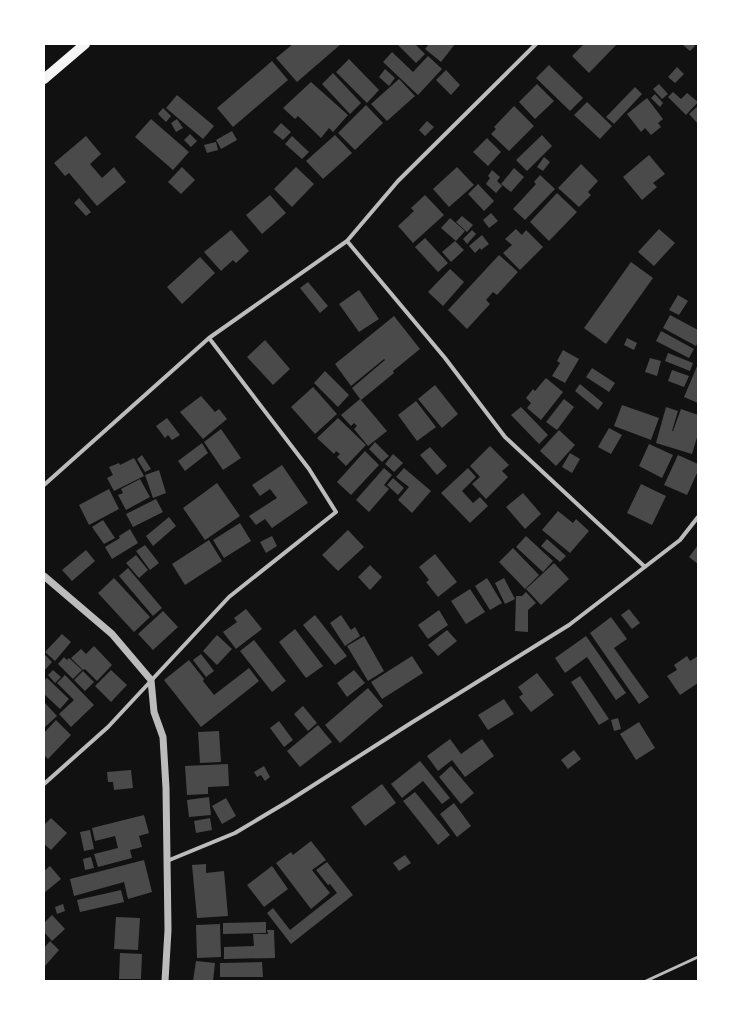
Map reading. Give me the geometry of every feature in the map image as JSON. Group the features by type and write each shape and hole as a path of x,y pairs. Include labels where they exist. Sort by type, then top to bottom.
{"main road":[{"path":"44,79 85,44"}],"street":[{"path":"44,485 209,338 347,242 398,181 536,44"},
{"path":"347,242 444,358 505,436 645,567"},
{"path":"44,784 108,727 229,597 336,512 309,470 209,338"},
{"path":"167,861 235,833 569,625 680,540 698,517"},
{"path":"44,576 112,634 151,680 154,712 163,737 166,788 168,930 165,981"}],"lane":[{"path":"646,981 698,957"}],"building":[{"path":"293,44 341,44 297,82 276,58"},
{"path":"397,44 415,44 425,54 416,63"},
{"path":"429,44 455,44 441,62 425,49"},
{"path":"584,44 617,44 589,73 572,56"},
{"path":"682,44 693,44 695,46 690,51"},
{"path":"392,52 413,72 428,56 442,69 418,95 383,62"},
{"path":"349,59 379,90 367,103 336,72"},
{"path":"272,61 288,80 233,127 217,108"},
{"path":"549,65 583,98 570,111 536,78"},
{"path":"677,67 684,74 675,83 668,77"},
{"path":"385,69 395,78 389,86 379,77"},
{"path":"446,70 460,85 451,95 436,80"},
{"path":"333,73 361,103 350,114 322,84"},
{"path":"399,79 415,96 387,121 371,104"},
{"path":"311,82 348,115 333,132 329,128 321,138 298,116 295,119 283,108"},
{"path":"537,84 554,101 535,119 519,102"},
{"path":"659,84 668,94 662,99 653,89"},
{"path":"635,87 642,94 614,124 606,117"},
{"path":"673,92 681,99 687,93 698,102 686,115 668,97"},
{"path":"655,94 663,103 660,107 651,98"},
{"path":"177,95 214,126 203,139 166,108"},
{"path":"647,98 663,119 658,123 661,127 651,135 645,128 641,132 627,114"},
{"path":"587,102 612,126 600,139 574,115"},
{"path":"366,105 383,123 355,150 338,133"},
{"path":"514,106 534,126 509,151 491,134 496,129 494,127"},
{"path":"698,106 698,124 689,114"},
{"path":"163,108 171,116 166,122 158,114"},
{"path":"151,119 189,152 173,170 135,137"},
{"path":"177,119 183,128 176,132 171,123"},
{"path":"427,121 434,127 425,136 419,130"},
{"path":"281,123 291,132 283,140 273,132"},
{"path":"232,131 237,140 221,149 216,140"},
{"path":"190,134 197,141 191,147 184,140"},
{"path":"335,135 352,153 323,179 306,161"},
{"path":"542,135 552,146 527,171 516,160"},
{"path":"86,136 101,154 90,164 102,178 114,167 126,182 97,206 69,173 65,176 54,163"},
{"path":"292,136 309,152 302,159 285,144"},
{"path":"487,138 501,152 488,166 473,152"},
{"path":"216,142 218,150 207,153 204,145"},
{"path":"649,155 665,174 653,183 657,187 642,200 623,177"},
{"path":"544,157 550,162 543,171 537,167"},
{"path":"581,164 598,181 588,192 591,195 579,207 558,188"},
{"path":"182,167 195,180 181,194 168,182"},
{"path":"296,167 314,184 292,207 274,189"},
{"path":"457,167 474,185 449,207 433,189"},
{"path":"514,168 524,177 511,192 501,184"},
{"path":"492,170 500,177 497,181 502,186 496,193 486,184 490,178 488,176"},
{"path":"540,175 555,189 525,220 513,209 536,184 534,182"},
{"path":"478,184 494,201 484,211 468,194"},
{"path":"557,193 577,212 549,241 530,222"},
{"path":"270,195 286,213 262,234 246,215"},
{"path":"425,195 444,215 413,243 398,226 414,211 411,208"},
{"path":"79,198 91,212 86,216 74,203"},
{"path":"491,213 498,221 489,228 483,220"},
{"path":"462,216 473,225 467,232 456,222"},
{"path":"450,218 465,231 456,241 441,228"},
{"path":"516,229 522,235 526,230 543,247 520,270 503,253 512,245 505,239"},
{"path":"659,229 675,243 654,266 638,252"},
{"path":"231,230 249,251 236,263 233,260 221,271 204,252"},
{"path":"472,230 476,234 467,244 463,239"},
{"path":"482,235 489,244 481,250 480,248 475,253 469,246"},
{"path":"425,238 448,263 438,272 415,247"},
{"path":"455,241 464,250 451,262 442,252"},
{"path":"499,255 518,272 497,295 493,292 486,300 490,304 467,329 448,310"},
{"path":"200,257 215,273 182,304 167,287"},
{"path":"631,262 653,278 606,344 584,328"},
{"path":"450,269 464,282 443,306 428,292"},
{"path":"308,282 328,306 320,313 300,288"},
{"path":"359,290 379,319 359,332 339,304"},
{"path":"678,295 688,301 679,315 669,310"},
{"path":"670,315 698,330 698,342 696,346 663,328"},
{"path":"394,316 420,349 361,400 352,388 385,360 384,359 351,386 335,364"},
{"path":"661,331 694,349 689,358 656,341"},
{"path":"627,338 637,343 634,350 624,345"},
{"path":"265,340 290,369 273,385 247,357"},
{"path":"563,350 579,359 565,383 552,376 560,363 557,361"},
{"path":"668,353 693,363 690,371 665,361"},
{"path":"650,358 661,361 657,376 645,372"},
{"path":"698,364 698,403 684,397"},
{"path":"592,368 615,383 609,392 586,377"},
{"path":"672,370 689,376 684,387 668,381"},
{"path":"325,371 349,395 338,407 314,383"},
{"path":"546,378 563,392 541,420 527,408 531,403 526,398 533,389 535,391"},
{"path":"580,384 603,403 598,410 575,391"},
{"path":"435,385 458,414 442,428 418,399"},
{"path":"313,387 337,414 315,434 291,407"},
{"path":"201,396 215,412 219,409 227,419 203,439 180,412"},
{"path":"360,399 387,431 368,446 354,429 357,426 354,423 351,426 341,415"},
{"path":"564,399 574,407 557,430 546,422"},
{"path":"416,401 436,427 417,441 398,415"},
{"path":"622,405 659,418 651,440 614,426"},
{"path":"521,407 548,435 539,444 511,415"},
{"path":"666,407 678,411 672,431 681,409 698,415 698,434 692,454 656,443"},
{"path":"167,418 180,435 172,440 168,435 165,438 156,426"},
{"path":"338,418 366,445 346,466 337,457 340,454 336,451 334,454 317,438"},
{"path":"609,428 622,435 611,454 598,447"},
{"path":"221,429 241,458 223,470 204,442"},
{"path":"559,430 575,445 556,466 540,451"},
{"path":"375,442 389,456 382,462 369,449"},
{"path":"202,443 208,453 185,471 178,461"},
{"path":"649,444 673,455 662,478 639,466"},
{"path":"490,446 509,465 502,471 508,477 486,499 472,484 480,477 470,466"},
{"path":"430,447 447,466 437,475 420,455"},
{"path":"365,451 379,465 351,495 337,482"},
{"path":"570,453 580,459 572,473 562,467"},
{"path":"393,454 403,463 394,472 385,464"},
{"path":"142,455 151,469 145,472 137,459"},
{"path":"678,455 698,464 698,471 687,495 664,485"},
{"path":"134,458 144,476 114,491 107,478 113,475 109,467 119,463 120,465"},
{"path":"282,465 308,503 272,528 265,519 256,525 249,516 277,498 270,489 260,496 252,485"},
{"path":"384,468 392,475 384,485 389,489 369,512 356,500"},
{"path":"404,468 431,491 412,513 398,500 409,487 396,477"},
{"path":"468,468 476,477 462,491 473,503 480,497 488,506 470,523 441,493"},
{"path":"159,470 166,493 153,498 145,475"},
{"path":"393,478 404,488 398,495 387,485"},
{"path":"140,479 150,497 126,510 118,495 123,493 121,489"},
{"path":"217,483 240,516 205,540 183,508"},
{"path":"641,484 666,496 652,525 627,513"},
{"path":"109,489 119,509 89,525 79,505"},
{"path":"523,493 541,514 525,529 506,507"},
{"path":"156,499 163,512 133,527 126,514"},
{"path":"558,511 573,523 576,519 589,531 570,553 542,530"},
{"path":"169,517 176,526 153,546 146,536"},
{"path":"103,520 115,538 104,544 92,527"},
{"path":"240,523 251,541 224,558 213,540"},
{"path":"130,529 138,543 112,559 105,547 120,538 119,536"},
{"path":"348,530 364,547 338,571 322,555"},
{"path":"272,536 277,546 266,553 260,542"},
{"path":"526,536 553,561 543,572 516,547"},
{"path":"547,539 566,556 560,562 541,546"},
{"path":"209,540 222,561 185,585 172,564"},
{"path":"145,545 159,563 150,570 136,551"},
{"path":"698,545 698,564 689,557"},
{"path":"513,548 539,575 525,589 499,562"},
{"path":"86,550 95,561 72,581 62,570"},
{"path":"435,554 457,582 438,597 426,582 429,580 419,567"},
{"path":"136,555 148,570 139,578 126,563"},
{"path":"554,563 569,579 541,605 526,589"},
{"path":"370,565 382,577 370,590 358,577"},
{"path":"128,568 162,608 153,616 119,576"},
{"path":"114,578 150,617 134,632 98,593"},
{"path":"487,578 502,603 490,610 475,586"},
{"path":"504,578 515,599 505,604 495,583"},
{"path":"470,589 485,612 466,624 451,601"},
{"path":"526,592 536,603 528,610 528,632 515,631 516,596 522,596"},
{"path":"246,609 262,629 236,649 223,632 237,622 234,618"},
{"path":"629,609 640,623 632,629 621,615"},
{"path":"439,610 448,625 428,639 418,625"},
{"path":"163,611 178,627 153,650 138,634"},
{"path":"315,615 347,656 335,665 303,625"},
{"path":"341,615 351,630 355,627 360,636 345,646 330,623"},
{"path":"611,617 627,639 614,648 649,697 639,704 590,633"},
{"path":"295,629 323,666 306,678 279,642"},
{"path":"447,630 457,641 438,656 428,645"},
{"path":"62,634 71,642 55,661 45,652"},
{"path":"217,635 232,649 217,665 203,651"},
{"path":"364,636 384,671 368,681 347,646"},
{"path":"586,636 626,693 616,700 587,657 565,673 555,658"},
{"path":"254,640 286,681 272,692 240,651"},
{"path":"94,646 112,665 97,681 71,658 81,649 86,654"},
{"path":"44,654 52,662 44,671"},
{"path":"201,654 214,671 206,677 193,660"},
{"path":"412,656 423,673 382,699 371,682"},
{"path":"687,656 690,661 698,656 698,683 680,695 667,676 677,670 674,665"},
{"path":"64,657 67,660 69,658 82,670 73,679 58,664"},
{"path":"189,660 214,695 249,668 259,681 201,727 164,680"},
{"path":"53,670 61,677 55,683 48,675"},
{"path":"111,670 127,685 111,702 95,686"},
{"path":"354,670 365,683 347,697 337,683"},
{"path":"83,671 94,682 85,691 74,680"},
{"path":"537,673 554,695 531,712 519,697 523,694 518,687"},
{"path":"65,675 94,705 71,727 59,714 74,700 57,683"},
{"path":"580,676 609,719 599,725 571,682"},
{"path":"47,678 69,699 60,709 44,694 44,680"},
{"path":"368,688 383,706 340,743 325,725"},
{"path":"504,699 514,714 488,730 478,715"},
{"path":"44,702 57,716 45,727 44,726"},
{"path":"303,706 317,723 308,731 294,714"},
{"path":"618,718 621,729 614,731 611,720"},
{"path":"56,720 71,735 48,759 44,755 44,733"},
{"path":"279,721 293,740 284,747 270,728"},
{"path":"639,722 655,748 636,760 620,734"},
{"path":"318,725 332,742 300,767 287,751"},
{"path":"219,731 221,762 200,763 198,732"},
{"path":"450,739 461,754 482,739 494,756 465,777 452,760 438,771 427,756"},
{"path":"574,750 581,759 568,769 561,760"},
{"path":"420,761 450,798 442,804 423,781 402,798 391,784"},
{"path":"228,764 229,786 208,787 208,794 187,795 185,766"},
{"path":"264,766 270,777 265,781 261,775 257,777 254,772"},
{"path":"451,766 474,793 461,804 439,777"},
{"path":"131,770 133,788 114,790 113,782 108,782 107,772"},
{"path":"382,784 396,803 365,826 351,807"},
{"path":"415,792 450,835 438,845 403,801"},
{"path":"209,797 211,815 189,817 187,800"},
{"path":"226,798 236,816 222,824 212,806"},
{"path":"454,803 471,826 457,837 440,814"},
{"path":"144,815 149,833 139,836 142,847 130,850 132,858 98,867 94,854 118,848 115,836 95,841 92,828"},
{"path":"51,818 67,833 51,850 44,844 44,825"},
{"path":"210,818 212,830 196,833 194,821"},
{"path":"90,830 94,849 84,851 80,832"},
{"path":"311,841 326,860 312,870 330,893 311,909 276,863 291,852 293,855"},
{"path":"405,855 411,863 399,871 393,863"},
{"path":"91,857 94,868 85,870 83,859"},
{"path":"144,860 152,892 128,899 124,882 74,896 70,879"},
{"path":"327,862 353,895 291,944 267,913 273,908 290,930 337,893 330,884 328,885 316,870"},
{"path":"206,864 206,873 224,871 228,916 197,918 192,865"},
{"path":"50,866 61,879 44,893 44,871"},
{"path":"272,866 288,889 264,907 247,885"},
{"path":"121,890 124,902 80,912 77,900"},
{"path":"63,904 65,911 57,914 55,907"},
{"path":"52,915 65,929 52,941 44,932 44,923"},
{"path":"116,917 140,918 138,950 114,949"},
{"path":"266,922 266,933 223,934 223,923"},
{"path":"220,924 221,957 197,958 196,925"},
{"path":"267,930 274,930 275,958 224,959 224,947 254,946 253,934 268,934"},
{"path":"50,941 59,950 45,966 44,948"},
{"path":"120,953 142,954 141,979 119,979"},
{"path":"196,961 215,963 213,981 193,981"},
{"path":"262,962 263,977 220,977 220,963"}]}
